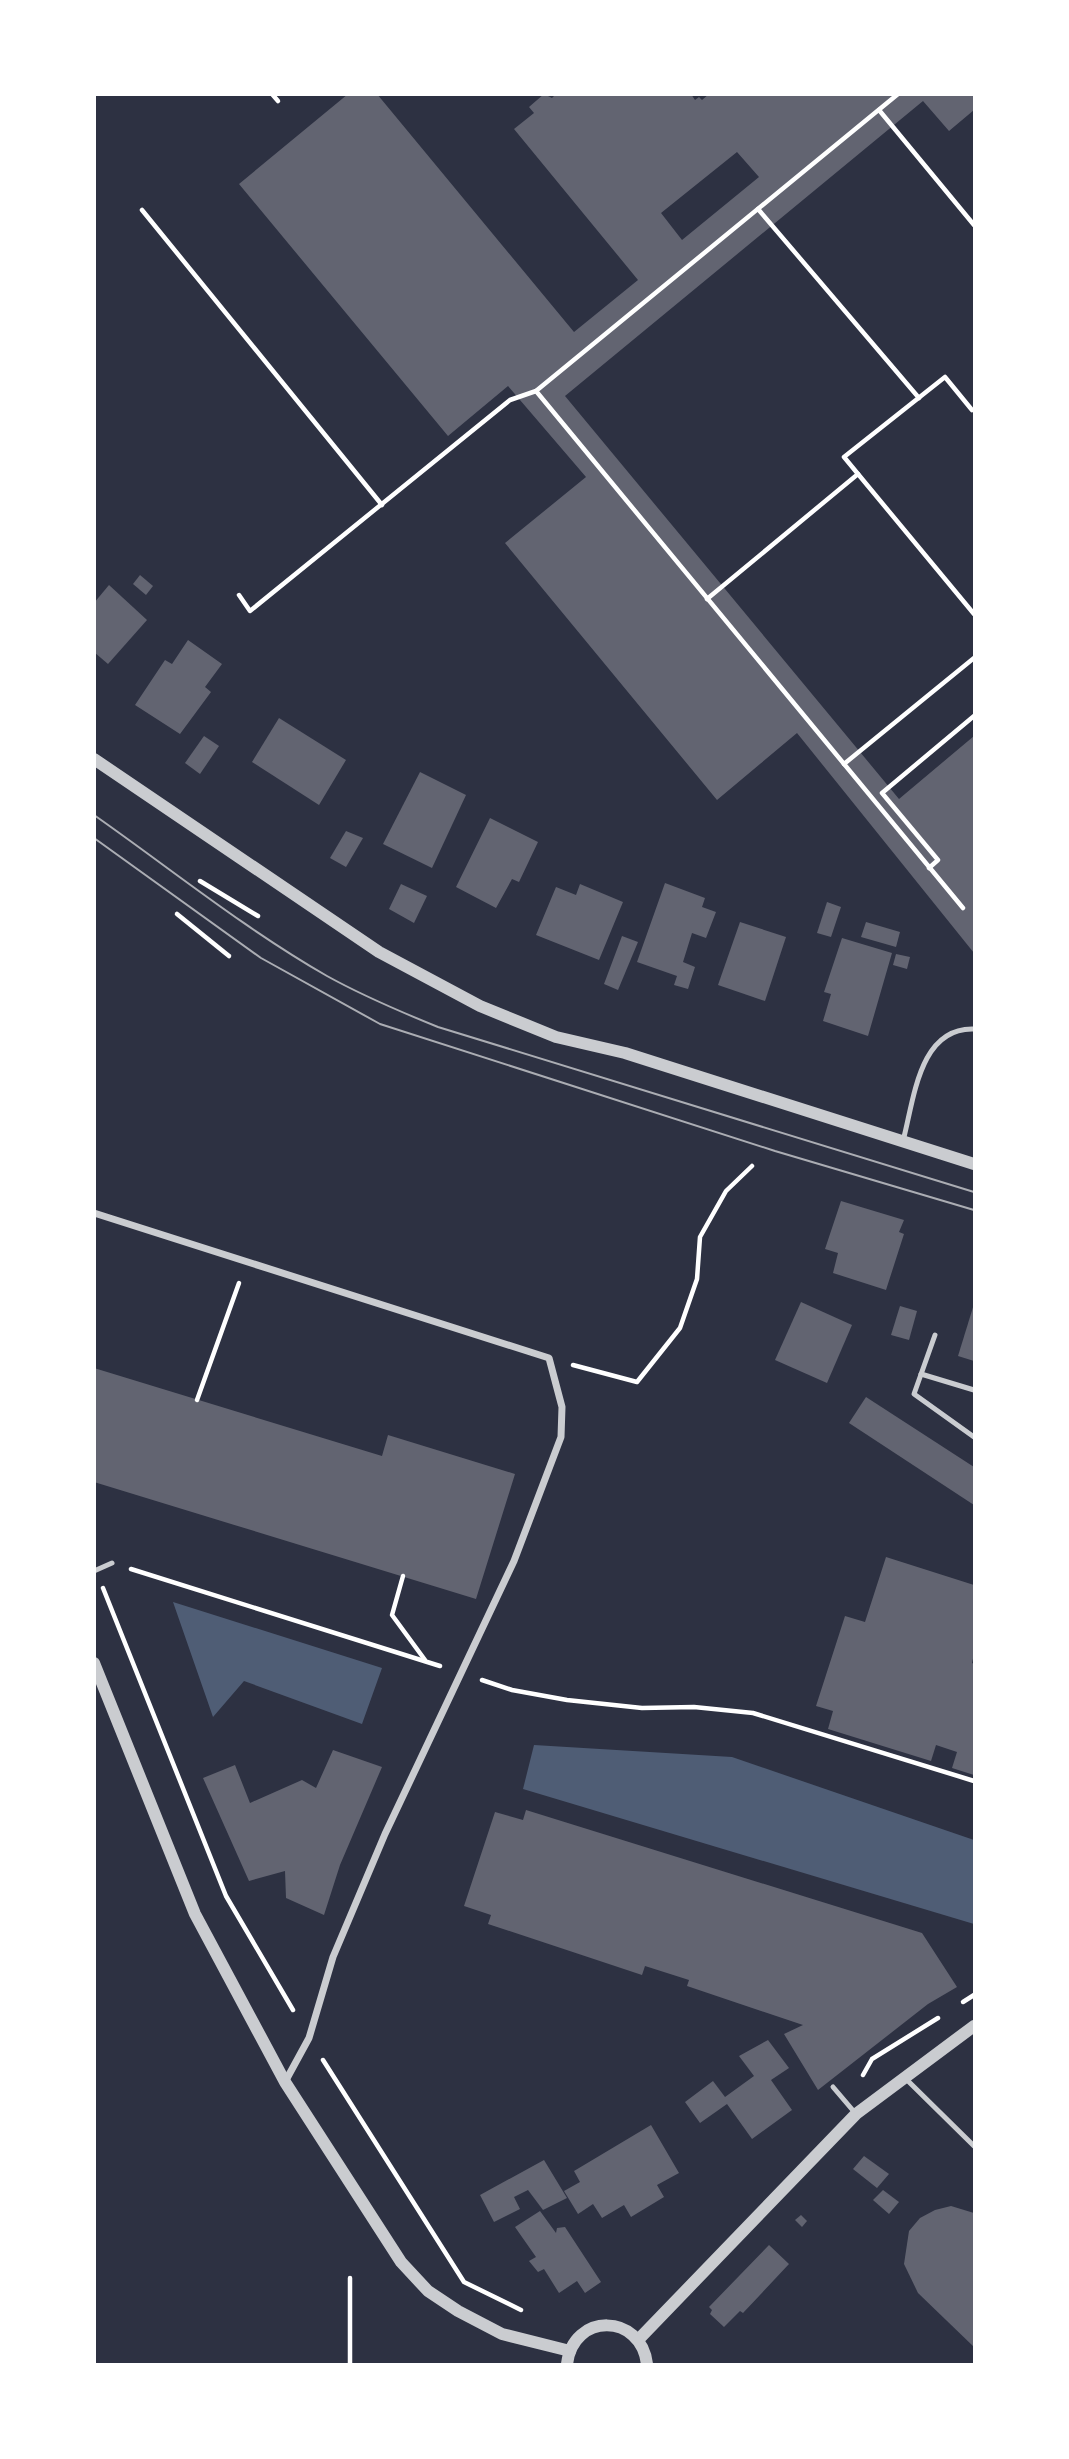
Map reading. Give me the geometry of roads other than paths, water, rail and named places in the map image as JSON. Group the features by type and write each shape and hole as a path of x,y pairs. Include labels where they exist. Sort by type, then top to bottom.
{"street":[{"path":"94,759 379,952 480,1006 556,1037 625,1053 975,1164"},
{"path":"94,1213 549,1358 562,1406 561,1437 514,1561 464,1673 438,1717 333,1956 309,2038 285,2081"},
{"path":"94,1663 195,1914 285,2081 401,2262 428,2291 502,2334 570,2351"},
{"path":"638,2340 856,2114 975,2026"},
{"path":"568,2364 570,2351 577,2339 598,2326 623,2328 638,2340 647,2364"}],"lane":[{"path":"903,1141 923,1068 936,1043 961,1028 975,1029"},
{"path":"935,1335 914,1394 975,1437"},
{"path":"921,1374 975,1390"},
{"path":"95,1571 112,1563"},
{"path":"904,2077 975,2146"},
{"path":"833,2087 856,2114"}],"water":[{"path":"173,1602 382,1668 362,1724 244,1681 213,1717"},
{"path":"534,1745 732,1757 974,1840 974,1924 523,1789"}],"tram line":[{"path":"94,815 297,958 396,1010 438,1027 974,1192"},
{"path":"94,838 261,958 380,1024 775,1151 974,1210"}]}
